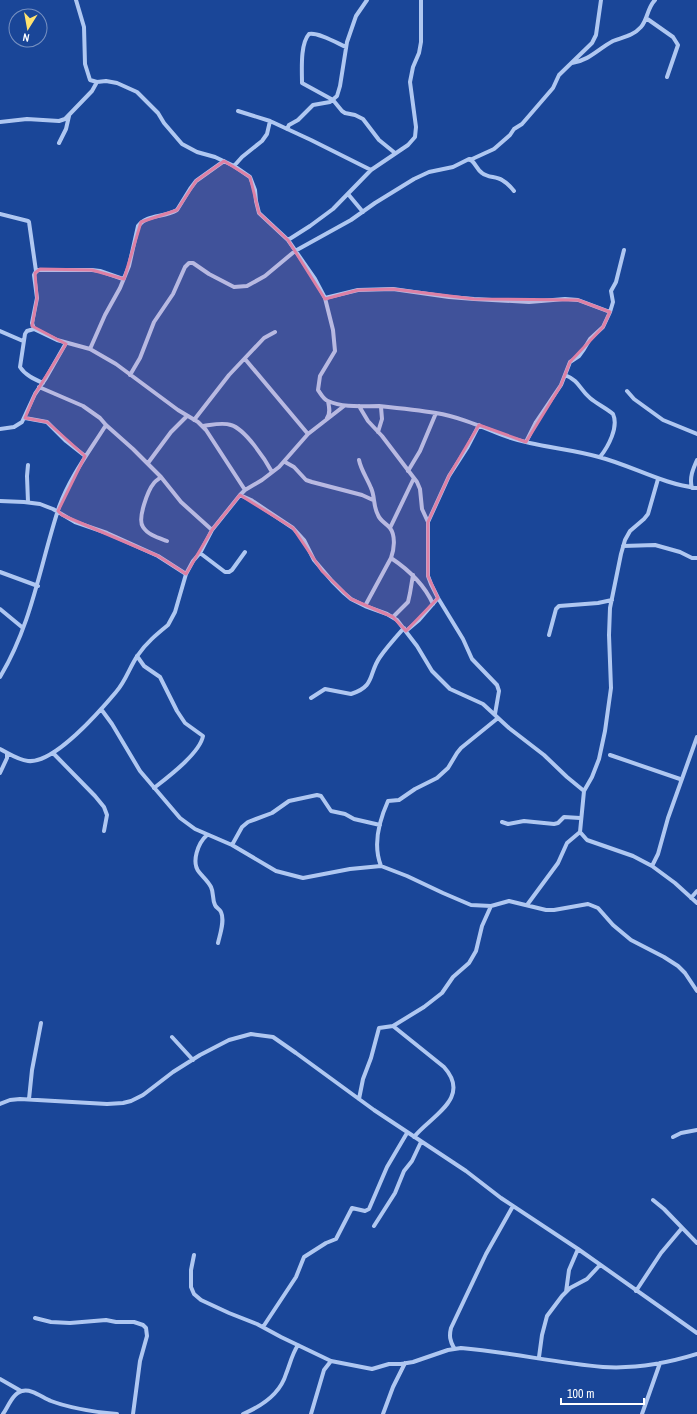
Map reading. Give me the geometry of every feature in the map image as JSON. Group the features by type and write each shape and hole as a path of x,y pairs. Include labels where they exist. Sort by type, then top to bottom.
{"street":[{"path":"76,0 84,27 85,64 90,80 97,82 106,81 117,83 137,92 158,112 182,144 197,152 224,161 250,177 255,190 259,212 288,240 315,279 326,298 333,330 335,351 320,376 318,390 324,398 328,401 344,406 382,407 436,413 479,425 504,436 526,442 600,457 679,486 695,488"},
{"path":"287,129 289,125 298,120 313,105 333,100 339,92 346,47 356,16 367,0"},
{"path":"288,240 333,209 371,170 395,153 402,150 413,140 416,132 410,82 412,72 420,53 421,0"},
{"path":"130,375 140,358 154,322 173,294 187,264 193,263 234,287 248,286 265,276 295,251 351,220 375,203 425,174 447,169 494,149 510,135 514,129 522,124 553,88 559,75 594,40 601,0"},
{"path":"571,63 580,62 598,52 611,42 630,36 642,27 649,7 655,0"},
{"path":"646,18 673,37 678,45 667,77"},
{"path":"346,47 312,33 307,35 302,69 302,83 333,100 342,111 363,119 379,140 395,153"},
{"path":"0,122 27,119 58,121 65,119 92,91 97,82"},
{"path":"238,111 270,121 371,170"},
{"path":"59,143 66,129 69,116"},
{"path":"234,166 242,156 262,141 267,134 270,121"},
{"path":"470,160 482,174 502,180 514,191"},
{"path":"90,349 105,315 116,297 124,279 129,266 138,226 141,222 148,218 177,210 196,181 224,161"},
{"path":"348,194 363,212"},
{"path":"0,214 29,222 36,271 34,275 37,298 32,323 34,329 49,337 90,349 116,364 203,426 245,490"},
{"path":"526,442 536,422 561,385 570,362 579,356 590,339 603,328 613,302 611,291 616,282 624,250"},
{"path":"36,271 92,270 100,271 124,279"},
{"path":"326,298 358,290 393,289 474,299 529,302 565,299 578,300 610,312"},
{"path":"34,329 27,331 23,341 20,367 22,371 43,383"},
{"path":"0,331 23,341"},
{"path":"194,420 229,375 264,338 275,332"},
{"path":"0,429 19,425 22,422 39,387 43,383 66,343"},
{"path":"245,359 308,434"},
{"path":"565,375 575,380 589,397 613,414 615,423 611,437 600,457"},
{"path":"39,387 83,406 100,418 161,477 181,502 212,530"},
{"path":"627,391 634,399 663,420 697,434"},
{"path":"325,420 329,416 328,401"},
{"path":"0,749 27,762 37,761 53,753 82,729 116,692 137,656 146,645 171,621 179,602 186,574 200,553 212,530 240,495 285,462 308,434 344,406"},
{"path":"359,406 364,416 414,478 420,489 422,509 428,522"},
{"path":"378,432 382,419 382,407"},
{"path":"408,471 420,451 436,413"},
{"path":"148,464 171,432 187,416"},
{"path":"25,418 47,422 66,441 85,456"},
{"path":"203,426 226,424 234,426 264,456 272,472"},
{"path":"0,677 17,643 38,586 58,511 85,456 106,425"},
{"path":"381,866 377,846 380,825 388,801 402,798 415,789 438,778 448,768 461,748 496,716 497,685 472,659 463,639 438,598 428,576 428,522 449,476 479,425"},
{"path":"359,460 361,469 371,488 378,516 390,528 393,540 393,552 391,558 365,606"},
{"path":"695,488 691,479 697,460"},
{"path":"285,462 294,467 306,480 362,495 373,500"},
{"path":"28,465 28,502"},
{"path":"161,477 154,482 148,494 141,524 144,529 152,535 167,541"},
{"path":"390,528 414,478"},
{"path":"658,479 648,514 633,528 623,546 610,608 609,635 611,688 605,731 599,759 592,777 584,791 580,818 580,832 587,840 633,856 652,866 697,903"},
{"path":"240,495 251,500 293,528 304,540 314,560 332,581 351,599 393,617 405,630 435,675 450,689 478,701 509,728 544,755 566,777 584,791"},
{"path":"0,501 40,504 58,511 75,522 107,533 158,556 186,574"},
{"path":"623,546 655,545 680,552 692,558 697,558"},
{"path":"200,553 225,572 230,572 245,552"},
{"path":"391,558 412,575 425,589 433,604"},
{"path":"0,572 38,586"},
{"path":"393,617 408,602 412,575"},
{"path":"311,698 325,689 351,694 365,686 371,680 379,658 405,630 419,620 438,598"},
{"path":"549,635 556,609 559,606 598,603 612,600"},
{"path":"0,609 23,628"},
{"path":"137,656 144,666 160,677 177,711 185,723 203,736 200,743 188,759 154,788"},
{"path":"101,709 112,724 140,771 180,818 195,829 232,845 273,869 298,877 308,877 350,869 381,866 471,905 491,906 508,901 527,904 546,910 554,910 583,904 594,905 631,940 678,966 685,973 697,991"},
{"path":"652,866 658,854 668,818 697,736"},
{"path":"0,773 7,758 7,753"},
{"path":"53,753 104,807 107,815 104,831"},
{"path":"610,755 680,779 681,781"},
{"path":"232,845 242,827 248,822 272,812 289,801 317,795 321,796 331,810 345,814 354,819 380,825"},
{"path":"502,822 508,824 524,821 554,824 558,823 564,817 580,818"},
{"path":"527,904 558,863 567,843 580,832"},
{"path":"207,835 199,846 196,865 198,871 211,885 214,893 214,905 221,913 222,925 218,943"},
{"path":"691,898 697,891"},
{"path":"359,1099 363,1079 379,1028 394,1026 424,1006 442,993 453,977 469,964 476,951 482,926 491,906"},
{"path":"29,1099 32,1070 41,1023"},
{"path":"394,1026 444,1067 453,1081 450,1100 446,1107 414,1137"},
{"path":"0,1104 10,1100 29,1099 107,1104 123,1103 143,1095 173,1072 192,1060 210,1049 235,1038 251,1034 278,1039 406,1133 466,1171 513,1206 578,1249 697,1333"},
{"path":"172,1037 192,1060"},
{"path":"673,1137 681,1133 697,1130"},
{"path":"263,1327 296,1277 302,1260 306,1255 336,1238 351,1209 354,1208 365,1211 369,1209 387,1167 406,1133"},
{"path":"374,1226 395,1193 404,1171 412,1161 421,1142"},
{"path":"653,1200 664,1209 697,1243"},
{"path":"454,1348 450,1341 451,1328 486,1254 513,1206"},
{"path":"636,1290 661,1253 682,1228"},
{"path":"566,1292 569,1270 578,1249"},
{"path":"194,1255 191,1270 191,1287 197,1297 207,1304 257,1324 331,1361 372,1369 389,1364 413,1362 454,1348 474,1349 604,1366 636,1366 697,1354"},
{"path":"539,1357 542,1335 547,1316 570,1288 587,1279 600,1265"},
{"path":"35,1318 51,1322 70,1323 106,1320 116,1322 134,1322 143,1325 146,1328 147,1336 140,1360 133,1414"},
{"path":"243,1414 275,1394 281,1387 291,1358 298,1345"},
{"path":"311,1414 324,1370 331,1361"},
{"path":"642,1414 660,1362"},
{"path":"383,1414 393,1387 405,1363"},
{"path":"0,1379 21,1391"},
{"path":"3,1414 16,1395 21,1391 26,1390 50,1401 74,1408 118,1414"},
{"path":"253,1414 254,1408"}],"highlighted area":[{"path":"224,161 250,177 259,213 288,240 325,299 358,290 393,289 474,299 578,300 610,312 603,327 570,362 561,385 526,442 479,425 449,476 428,522 428,576 438,598 406,631 393,617 351,599 322,571 293,528 240,495 212,530 186,574 158,556 62,515 58,511 85,456 47,422 25,418 35,394 66,344 32,326 37,298 35,273 40,269 92,270 124,279 141,222 177,210 196,181"}]}
